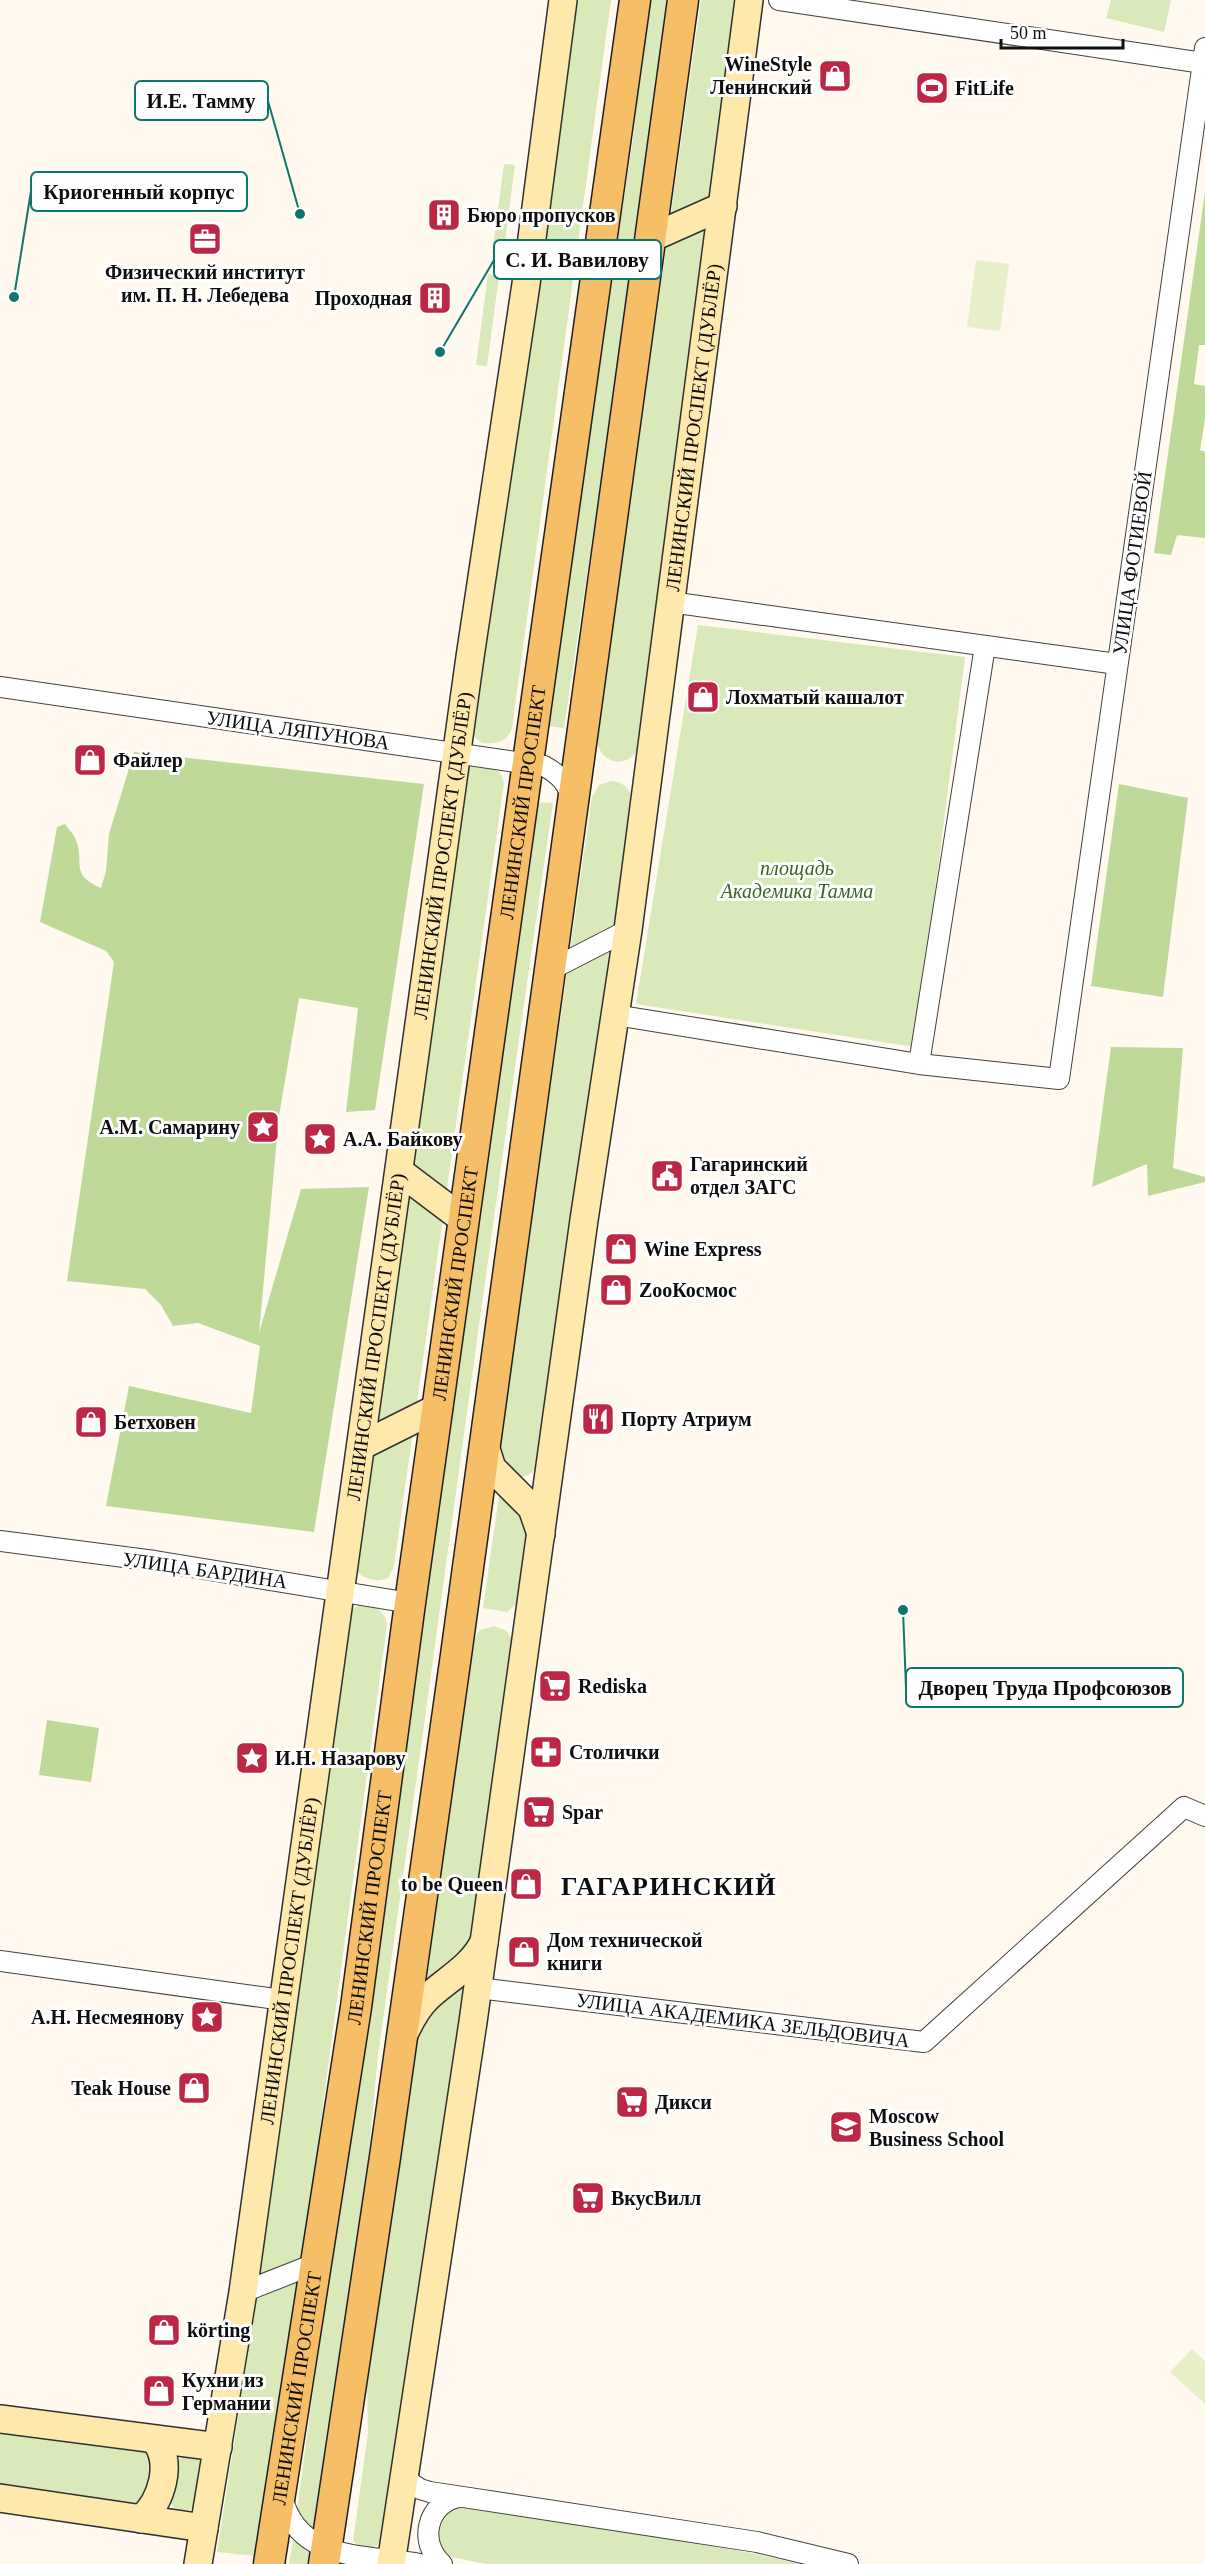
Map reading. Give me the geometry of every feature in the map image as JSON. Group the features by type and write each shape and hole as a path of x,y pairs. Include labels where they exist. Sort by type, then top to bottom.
{"main road":[{"name":"ЛЕНИНСКИЙ ПРОСПЕКТ","path":"269,2564 354,2018 437,1408 635,0"},
{"path":"326,2556 402,2038 552,969 683,0"}],"street":[{"name":"ЛЕНИНСКИЙ ПРОСПЕКТ (ДУБЛЁР)","path":"198,2564 243,2292 457,753 526,284 563,0"},
{"name":"ЛЕНИНСКИЙ ПРОСПЕКТ (ДУБЛЁР)","path":"391,2562 478,1988 628,930 749,0"},
{"path":"779,0 1204,56"},
{"name":"УЛИЦА ФОТИЕВОЙ","path":"920,1064 1059,1079 1204,56"},
{"path":"651,237 723,206"},
{"path":"670,602 1117,664"},
{"path":"615,1015 920,1064 985,646"},
{"name":"УЛИЦА ЛЯПУНОВА","path":"0,687 544,765 564,780 573,805"},
{"path":"552,969 628,930"},
{"path":"399,1171 464,1220"},
{"path":"361,1446 437,1408"},
{"path":"485,1446 492,1468 532,1508 541,1535"},
{"name":"УЛИЦА БАРДИНА","path":"0,1541 155,1561 410,1603"},
{"name":"УЛИЦА АКАДЕМИКА ЗЕЛЬДОВИЧА","path":"478,1988 924,2042 1184,1807 1205,1816"},
{"path":"402,2038 416,2011 433,1993 471,1963 484,1941"},
{"path":"0,1961 283,2000"},
{"path":"243,2292 317,2263"},
{"path":"0,2419 218,2447"},
{"path":"141,2518 151,2510 158,2497 165,2461 162,2449 155,2440"},
{"path":"405,2479 420,2489 458,2497 757,2542 848,2564"},
{"path":"281,2492 285,2510 293,2523 303,2536 326,2556 420,2564"},
{"path":"442,2564 430,2550 428,2541 430,2524 440,2505 446,2500 458,2497"},
{"path":"0,2498 204,2528"}],"green space":[{"path":"568,0 611,0 512,728 507,737 500,742 482,743 471,734"},
{"path":"648,0 666,0 651,144 564,728 545,726 633,139"},
{"path":"701,0 742,0 639,746 629,759 615,761 603,754 597,739"},
{"path":"1111,0 1171,0 1164,32 1106,18"},
{"path":"504,164 515,165 503,256 492,254"},
{"path":"1205,192 1205,345 1199,345 1194,384 1205,386 1205,419 1200,450 1205,452 1205,538 1177,535 1171,555 1154,553"},
{"path":"976,260 1009,264 1000,331 967,327"},
{"path":"488,274 499,276 487,366 476,365"},
{"name":"площадь Академика Тамма","path":"698,625 965,657 915,1047 636,1004"},
{"path":"134,752 424,784 375,1110 346,1112 358,1008 299,998 279,1116 259,1333 301,1189 369,1187 314,1532 106,1506 129,1386 251,1413 260,1346 198,1323 173,1326 161,1305 145,1289 67,1281 114,962 106,951 40,922 57,827 65,824 71,832 78,848 81,873 91,883 101,888 106,871 109,834"},
{"path":"475,764 497,771 504,783 394,1566 388,1578 375,1580 362,1576 355,1570 467,769"},
{"path":"612,781 621,783 627,788 632,804 539,1461 532,1473 519,1479 497,1463 592,797 599,785"},
{"path":"1119,784 1188,798 1163,997 1091,986"},
{"path":"537,802 553,803 378,2055 368,2160 312,2534 296,2517 374,1938"},
{"path":"1111,1047 1183,1048 1173,1168 1205,1177 1205,1182 1148,1196 1147,1164 1092,1187"},
{"path":"499,1495 534,1523 524,1597 507,1612 483,1608"},
{"path":"360,1604 375,1606 385,1617 387,1624 303,2255 296,2263 260,2276 278,2091 347,1612"},
{"path":"494,1626 507,1631 514,1644 468,1960 426,1988 472,1642 480,1630"},
{"path":"47,1720 99,1728 91,1782 39,1775"},
{"path":"470,1983 384,2539 373,2548 360,2548 353,2541 368,2433 367,2387 418,2021 464,1984"},
{"path":"300,2278 257,2556 217,2552 257,2297"},
{"path":"1192,2349 1205,2361 1205,2404 1170,2372"},
{"path":"0,2428 155,2449 160,2462 140,2506 0,2485"},
{"path":"186,2455 202,2460 197,2507 185,2511 174,2508 169,2500 179,2459"},
{"path":"451,2502 751,2553 800,2564 486,2564 442,2555 436,2539 435,2527"},
{"path":"294,2534 310,2550 307,2564 289,2564"}],"place":[{"name":"WineStyle Ленинский","path":"835,76"},
{"name":"FitLife","path":"932,88"},
{"name":"И.Е. Тамму","path":"300,214"},
{"name":"Бюро пропусков","path":"444,215"},
{"name":"Физический институт им. П. Н. Лебедева","path":"205,239"},
{"name":"Криогенный корпус","path":"14,297"},
{"name":"Проходная","path":"435,298"},
{"name":"С. И. Вавилову","path":"440,352"},
{"name":"Лохматый кашалот","path":"703,697"},
{"name":"Файлер","path":"90,760"},
{"name":"А.М. Самарину","path":"263,1127"},
{"name":"А.А. Байкову","path":"320,1139"},
{"name":"Гагаринский отдел ЗАГС","path":"667,1176"},
{"name":"Wine Express","path":"621,1249"},
{"name":"ZooКосмос","path":"616,1290"},
{"name":"Порту Атриум","path":"598,1419"},
{"name":"Бетховен","path":"91,1422"},
{"name":"Дворец Труда Профсоюзов","path":"903,1610"},
{"name":"Rediska","path":"555,1686"},
{"name":"Столички","path":"546,1752"},
{"name":"И.Н. Назарову","path":"252,1758"},
{"name":"Spar","path":"539,1812"},
{"name":"to be Queen","path":"526,1884"},
{"name":"Дом технической книги","path":"524,1952"},
{"name":"А.Н. Несмеянову","path":"207,2017"},
{"name":"Teak House","path":"194,2088"},
{"name":"Дикси","path":"632,2102"},
{"name":"Moscow Business School","path":"846,2127"},
{"name":"ВкусВилл","path":"588,2198"},
{"name":"körting","path":"164,2330"},
{"name":"Кухни из Германии","path":"159,2391"}],"district":[{"name":"ГАГАРИНСКИЙ","path":"669,1886"}]}
